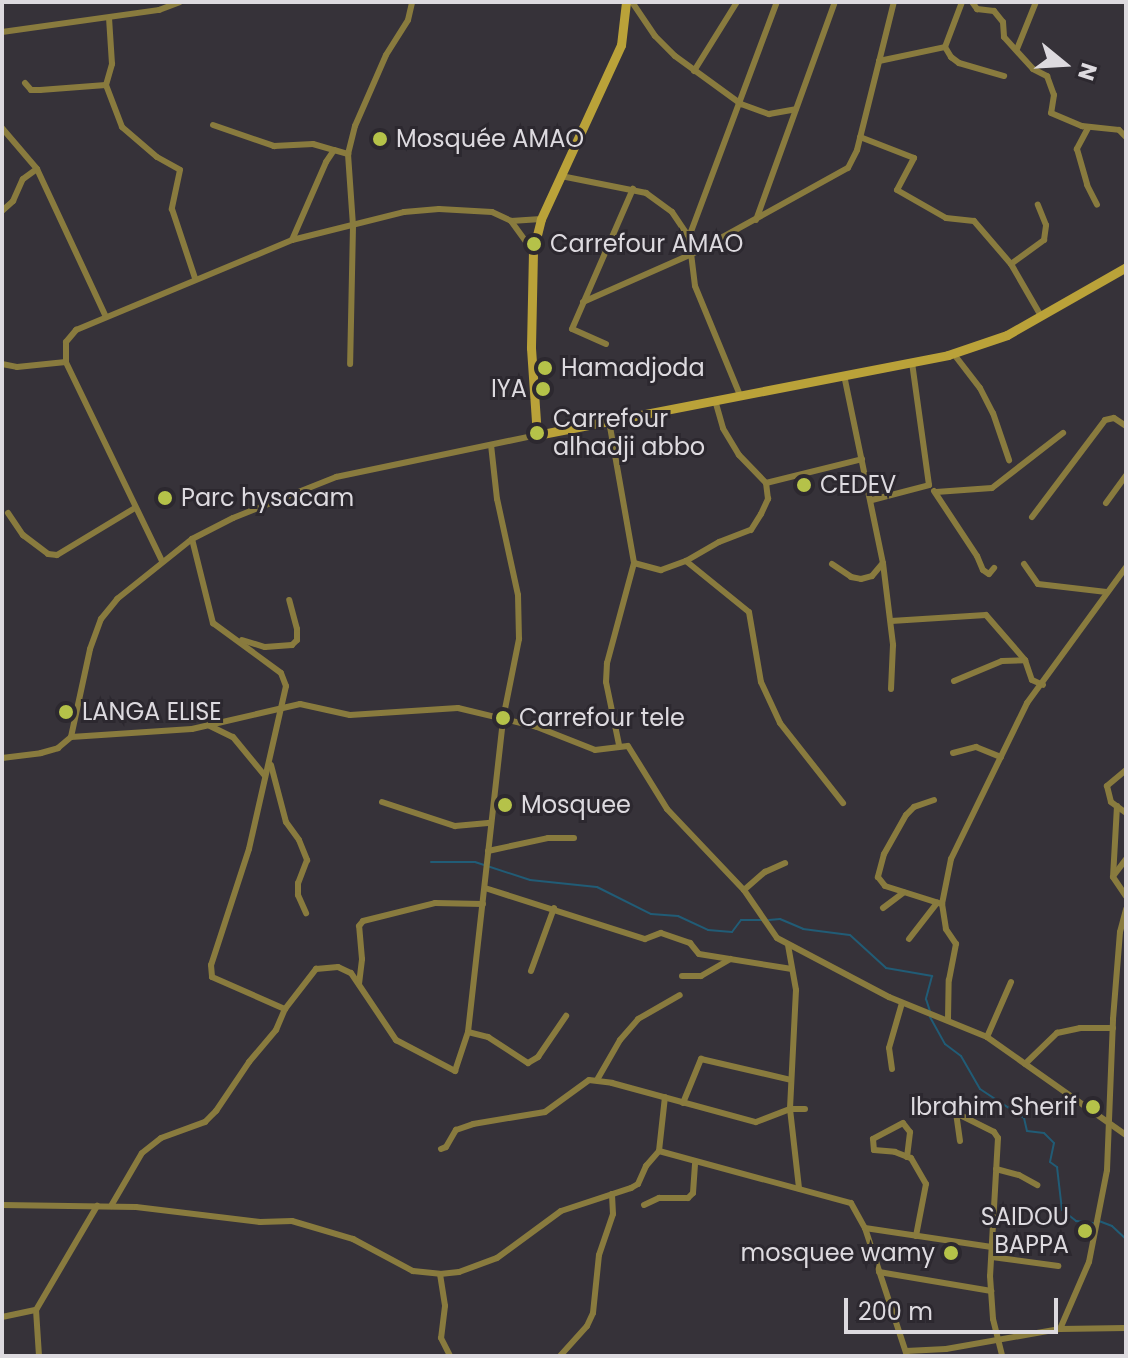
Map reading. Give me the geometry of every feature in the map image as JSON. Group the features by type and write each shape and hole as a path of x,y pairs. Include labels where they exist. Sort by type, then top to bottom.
{"street":[{"path":"2,32 159,10 180,2"},
{"path":"350,364 353,226 348,154 355,126 386,55 408,20 412,2"},
{"path":"537,435 531,348 533,251 541,219 621,45 626,2"},
{"path":"632,2 655,36 694,71 741,104 769,114 796,109"},
{"path":"694,71 737,2"},
{"path":"689,237 777,2"},
{"path":"756,220 835,2"},
{"path":"945,47 962,2"},
{"path":"972,2 977,9 994,11 1003,22 1004,37 1033,69 1047,76 1054,95 1051,113 1088,128 1119,130 1126,137"},
{"path":"1017,49 1036,2"},
{"path":"583,302 692,254 848,168 860,137 892,3"},
{"path":"109,18 112,64 106,85 122,127 157,157 180,170 172,209 195,278"},
{"path":"879,61 945,47"},
{"path":"945,47 959,63 1004,76"},
{"path":"25,83 31,90 106,85"},
{"path":"213,125 274,146 290,143 348,154"},
{"path":"2,128 37,169 106,317"},
{"path":"1088,128 1077,149 1087,185 1097,205"},
{"path":"860,137 914,158 897,190 946,218 974,221 1011,264 1041,317"},
{"path":"292,240 334,150"},
{"path":"2,211 13,201 23,179 37,169"},
{"path":"561,176 633,189 662,201 689,237 695,286 740,395"},
{"path":"606,344 574,332 583,302 633,189"},
{"path":"1011,264 1044,240 1046,225 1038,205"},
{"path":"162,561 66,362 64,352 70,336 195,278 292,240 404,212 439,209 492,212 511,221 533,251"},
{"path":"511,221 541,219"},
{"path":"2,758 58,748 71,737 90,649 101,619 117,599 162,561 192,539 233,518 336,477 953,353 1007,335 1126,267"},
{"path":"953,353 980,388 993,413 1009,460"},
{"path":"2,364 17,367 66,362"},
{"path":"912,362 929,485 983,570 989,574 994,568"},
{"path":"844,375 883,563 891,621 891,689"},
{"path":"634,563 661,570 751,530 768,499 766,483 739,455 723,428 715,400"},
{"path":"1032,517 1105,420 1114,418 1126,426"},
{"path":"609,421 634,563 607,663 606,682 619,745"},
{"path":"936,492 992,488 1063,433"},
{"path":"111,1206 142,1153 161,1138 205,1122 216,1111 249,1062 276,1030 285,1009 316,969 327,965 351,973 396,1040 450,1071 458,1069 468,1032 503,719 515,661 519,620 518,595 497,499 491,445"},
{"path":"766,483 862,459"},
{"path":"1106,503 1126,475"},
{"path":"872,500 929,485"},
{"path":"8,513 23,535 48,554 57,555 135,508"},
{"path":"192,539 213,623 281,673 286,686 249,849 210,971 212,977 285,1009"},
{"path":"686,561 749,612 761,682 780,723 843,803"},
{"path":"832,564 851,577 861,579 872,576 883,563"},
{"path":"1024,564 1038,584 1107,592"},
{"path":"909,939 939,903 951,859 1027,703 1126,567"},
{"path":"238,639 265,647 292,645 297,640 297,629 289,600"},
{"path":"891,621 986,615 1025,660 1032,680 1043,685"},
{"path":"954,681 1002,661 1025,660"},
{"path":"71,737 237,721 300,704 350,715 444,708 537,727 595,750 619,745 633,749 667,809 744,890 771,931 788,945 902,1003 987,1037 1126,1135"},
{"path":"206,725 233,737 265,776"},
{"path":"953,753 976,747 1001,757"},
{"path":"270,762 286,822 299,840 307,860 298,883 298,895 306,913"},
{"path":"1126,770 1107,786 1111,802 1126,813"},
{"path":"934,800 914,807 906,815 884,854 880,881 939,903"},
{"path":"382,802 455,826 491,823"},
{"path":"1117,806 1113,877 1126,896"},
{"path":"488,854 548,838 574,838"},
{"path":"1113,877 1126,859"},
{"path":"744,890 765,872 785,863"},
{"path":"485,888 645,939 661,933 690,943 699,954 792,969"},
{"path":"883,908 904,892"},
{"path":"359,984 362,959 359,926 363,921 435,903 483,904"},
{"path":"939,903 946,929 956,944 948,988 948,1019"},
{"path":"531,971 554,908"},
{"path":"1060,1329 1089,1262 1107,1170 1117,969 1120,932 1126,909"},
{"path":"788,945 796,990 790,1109 799,1188"},
{"path":"682,976 701,976 731,958"},
{"path":"1117,969 1126,975"},
{"path":"987,1037 1011,982"},
{"path":"597,1080 620,1040 638,1019 680,995"},
{"path":"892,1069 889,1048 902,1003"},
{"path":"468,1032 488,1037 528,1063 538,1057 566,1016"},
{"path":"1025,1064 1057,1033 1080,1028 1113,1028"},
{"path":"683,1103 701,1059 791,1080"},
{"path":"441,1149 446,1147 456,1130 473,1124 545,1112 580,1084 597,1080 756,1122 790,1109 805,1109"},
{"path":"2,1205 111,1206 260,1222 292,1221 353,1239 413,1271 440,1274 459,1272 497,1258 561,1211 638,1184 646,1166 659,1151 665,1097"},
{"path":"960,1141 956,1113 994,1132 998,1145 991,1291 996,1339 1002,1356"},
{"path":"907,1157 874,1150 873,1139 903,1123 910,1132 907,1157 926,1184 916,1236"},
{"path":"659,1151 851,1203 865,1228 906,1354 1060,1329 1126,1328"},
{"path":"644,1205 659,1198 688,1198 693,1193 695,1162"},
{"path":"996,1169 1019,1175 1037,1185"},
{"path":"560,1356 587,1326 593,1313 599,1255 613,1214 612,1194"},
{"path":"39,1356 36,1310 97,1206"},
{"path":"865,1228 992,1247"},
{"path":"992,1257 1058,1266"},
{"path":"879,1272 991,1291"},
{"path":"440,1274 445,1306 441,1338 450,1356"},
{"path":"2,1317 36,1310"}],"waterway":[{"path":"431,862 475,862 530,880 597,887 651,914 678,916 708,930 732,932 741,920 763,920"},
{"path":"769,920 780,919 803,929 850,935 886,968 932,976 926,999 930,1011"},
{"path":"930,1017 945,1044 961,1056 980,1089 1024,1118 1027,1131 1044,1133 1054,1143 1050,1162 1057,1167 1062,1210 1076,1221 1093,1223"},
{"path":"1099,1221 1112,1226 1126,1239"}],"place":[{"name":"Mosquée AMAO","path":"380,139"},
{"name":"Carrefour AMAO","path":"534,244"},
{"name":"Hamadjoda","path":"545,368"},
{"name":"IYA","path":"543,389"},
{"name":"Carrefour alhadji abbo","path":"537,433"},
{"name":"CEDEV","path":"804,485"},
{"name":"Parc hysacam","path":"165,498"},
{"name":"LANGA ELISE","path":"66,712"},
{"name":"Carrefour tele","path":"503,718"},
{"name":"Mosquee","path":"505,805"},
{"name":"Ibrahim Sherif","path":"1093,1107"},
{"name":"SAIDOU BAPPA","path":"1085,1231"},
{"name":"mosquee wamy","path":"951,1253"}]}
